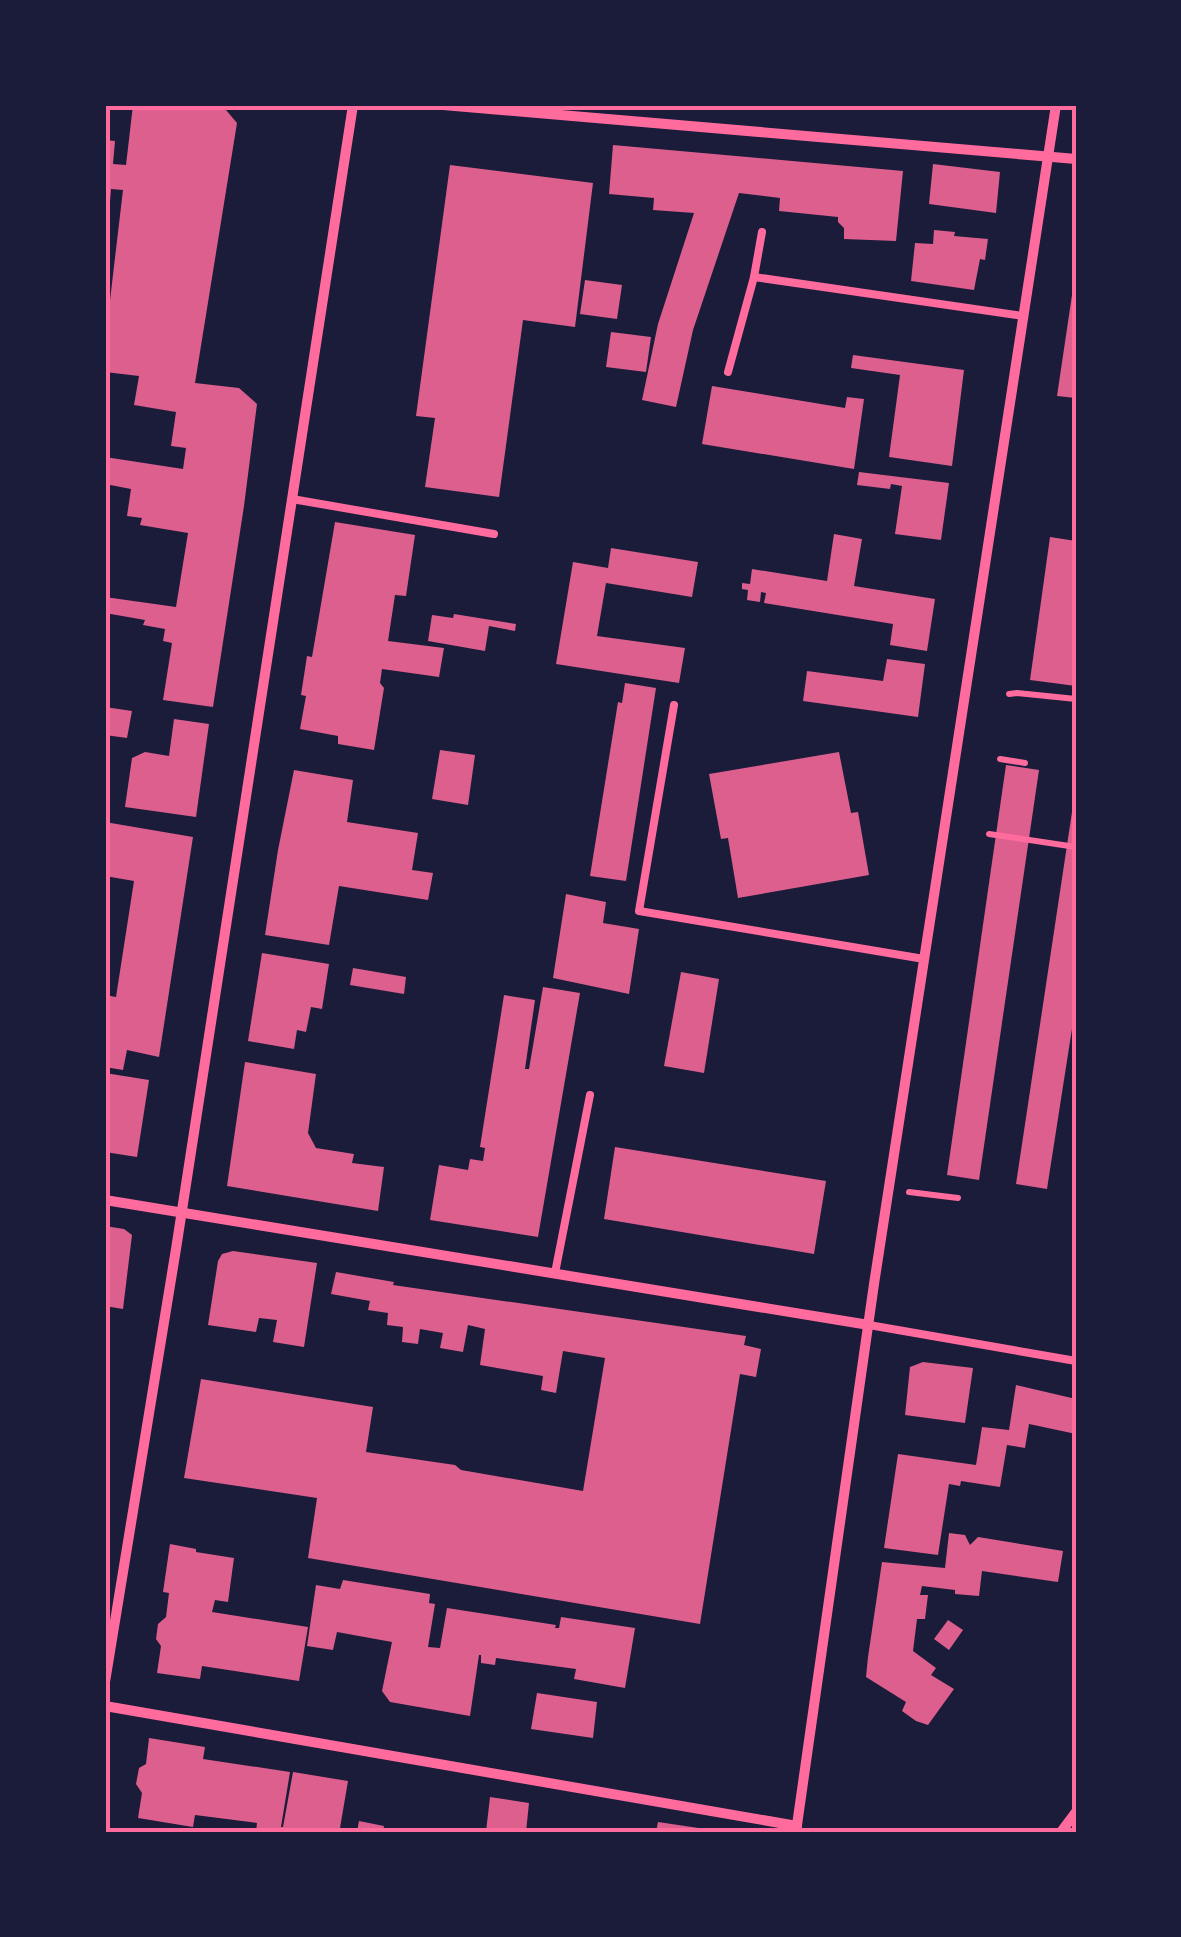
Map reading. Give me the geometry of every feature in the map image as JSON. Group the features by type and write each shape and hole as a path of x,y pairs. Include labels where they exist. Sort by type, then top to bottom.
{"street":[{"path":"105,1682 182,1213 353,105"},
{"path":"443,105 1076,159"},
{"path":"105,1706 797,1829 890,1183 1056,105"},
{"path":"105,1200 869,1324"},
{"path":"1061,1832 1076,1812"}],"lane":[{"path":"728,372 762,232"},
{"path":"754,277 1023,316"},
{"path":"292,498 494,534"},
{"path":"674,706 639,911 924,959"},
{"path":"555,1272 590,1095"},
{"path":"869,1324 1076,1361"}],"path":[{"path":"1009,694 1076,699"},
{"path":"1000,759 1024,763"},
{"path":"989,834 1076,847"},
{"path":"890,1183 910,1193 958,1198"}],"building":[{"path":"133,105 226,110 237,123 195,383 239,388 257,404 213,707 163,700 172,643 163,641 165,629 143,625 145,620 105,613 105,597 176,607 188,533 140,525 142,518 127,516 131,489 105,484 105,457 183,469 186,448 171,446 176,412 134,405 139,376 105,372 105,317 123,190 111,189 109,213 105,213 105,140 115,141 113,164 126,165"},
{"path":"613,145 903,171 896,241 844,239 838,217 779,211 780,198 739,193 693,330 676,407 642,400 658,324 694,213 653,210 654,198 609,194"},
{"path":"933,164 1000,172 996,213 929,204"},
{"path":"450,165 593,183 575,327 523,320 499,497 425,487 435,418 416,416"},
{"path":"934,230 988,239 974,290 911,281 915,243 933,244"},
{"path":"585,280 622,285 617,319 580,314"},
{"path":"1072,295 1076,296 1076,398 1057,396"},
{"path":"611,332 651,337 646,372 606,367"},
{"path":"853,355 964,370 952,466 889,457 900,375 851,368"},
{"path":"712,386 845,408 847,397 864,399 854,469 702,444"},
{"path":"859,472 949,483 941,540 895,534 902,486 891,484 890,489 857,485"},
{"path":"335,522 415,535 406,596 395,595 388,641 444,648 439,677 382,669 380,683 384,688 374,750 338,744 338,736 300,729 307,656 312,657"},
{"path":"834,534 862,539 854,586 935,599 927,651 890,645 893,624 764,603 766,593 761,592 760,602 747,600 748,590 742,589 742,583 750,584 752,569 827,581"},
{"path":"1050,537 1076,541 1076,686 1030,680"},
{"path":"611,548 698,562 692,597 606,583 597,636 685,648 679,683 556,664 573,562 608,568"},
{"path":"454,614 516,624 515,631 489,626 485,651 428,641 432,615 453,618"},
{"path":"887,659 925,664 918,717 803,701 807,671 883,681"},
{"path":"625,683 656,688 626,881 590,876 618,702 622,703"},
{"path":"105,707 132,711 127,738 105,735"},
{"path":"174,719 209,724 196,817 125,807 132,758 145,752 169,756"},
{"path":"440,750 475,755 468,805 432,799"},
{"path":"839,752 851,813 858,812 869,875 738,898 728,838 721,839 709,774"},
{"path":"1006,765 1039,770 979,1180 947,1175"},
{"path":"294,770 353,780 347,822 418,833 412,870 433,873 428,900 339,886 329,945 265,935"},
{"path":"1072,812 1076,813 1076,1003 1047,1189 1016,1184"},
{"path":"105,822 193,837 159,1057 127,1050 123,1070 105,1067 105,995 116,997 134,881 105,876"},
{"path":"566,894 606,902 603,923 639,929 629,994 553,978"},
{"path":"262,953 329,964 322,1009 311,1007 306,1032 297,1030 294,1049 248,1041"},
{"path":"353,968 406,977 404,994 350,985"},
{"path":"681,972 719,979 704,1073 664,1066"},
{"path":"543,987 580,993 538,1237 430,1220 439,1165 468,1170 470,1159 483,1161 485,1148 480,1147 504,995 535,1000 525,1069 529,1069"},
{"path":"245,1062 316,1074 308,1133 316,1148 354,1154 352,1163 384,1167 378,1211 227,1186"},
{"path":"105,1073 149,1080 137,1157 105,1152"},
{"path":"615,1147 826,1181 814,1254 604,1219"},
{"path":"105,1226 124,1229 132,1235 123,1309 105,1306"},
{"path":"233,1251 317,1263 304,1347 273,1342 277,1320 259,1318 256,1332 208,1325 218,1261 222,1254"},
{"path":"336,1272 394,1282 393,1285 746,1336 744,1345 761,1349 756,1377 740,1374 700,1624 308,1558 317,1498 184,1478 201,1379 373,1407 366,1452 583,1491 605,1358 563,1351 556,1393 541,1390 543,1376 480,1365 485,1329 468,1325 463,1352 440,1348 443,1333 420,1329 418,1344 402,1342 403,1327 387,1325 388,1313 368,1310 370,1301 331,1294"},
{"path":"923,1362 973,1368 965,1423 905,1415 910,1367"},
{"path":"1016,1385 1076,1399 1076,1434 1029,1424 1025,1448 1007,1445 1000,1487 961,1481 960,1486 949,1484 938,1555 884,1548 898,1454 976,1465 982,1427 1009,1430"},
{"path":"949,1533 965,1535 970,1545 978,1537 1063,1551 1058,1582 982,1571 979,1596 922,1586 920,1595 928,1595 925,1619 917,1619 913,1651 936,1668 931,1675 954,1689 928,1725 902,1711 906,1702 866,1677 868,1657 882,1562 945,1568"},
{"path":"170,1544 234,1558 228,1602 215,1600 212,1612 308,1627 299,1681 202,1666 200,1679 157,1673 161,1646 156,1639 158,1624 166,1617 169,1593 163,1592"},
{"path":"343,1580 430,1594 429,1603 435,1604 428,1647 440,1648 447,1608 556,1625 555,1628 559,1628 561,1617 635,1628 625,1688 574,1679 576,1669 496,1658 495,1665 481,1663 479,1655 470,1716 390,1702 382,1691 392,1642 337,1632 333,1650 307,1646 316,1585 340,1589"},
{"path":"948,1620 963,1630 949,1650 934,1639"},
{"path":"537,1693 597,1702 593,1738 531,1729"},
{"path":"149,1738 205,1747 203,1759 290,1772 281,1827 293,1772 348,1781 340,1828 355,1832 256,1832 257,1823 195,1815 193,1827 138,1818 142,1793 136,1784 139,1768 146,1764"},
{"path":"490,1797 529,1803 526,1832 486,1832"},
{"path":"359,1821 384,1826 383,1832 357,1832"},
{"path":"658,1822 712,1830 712,1832 656,1832"}]}
